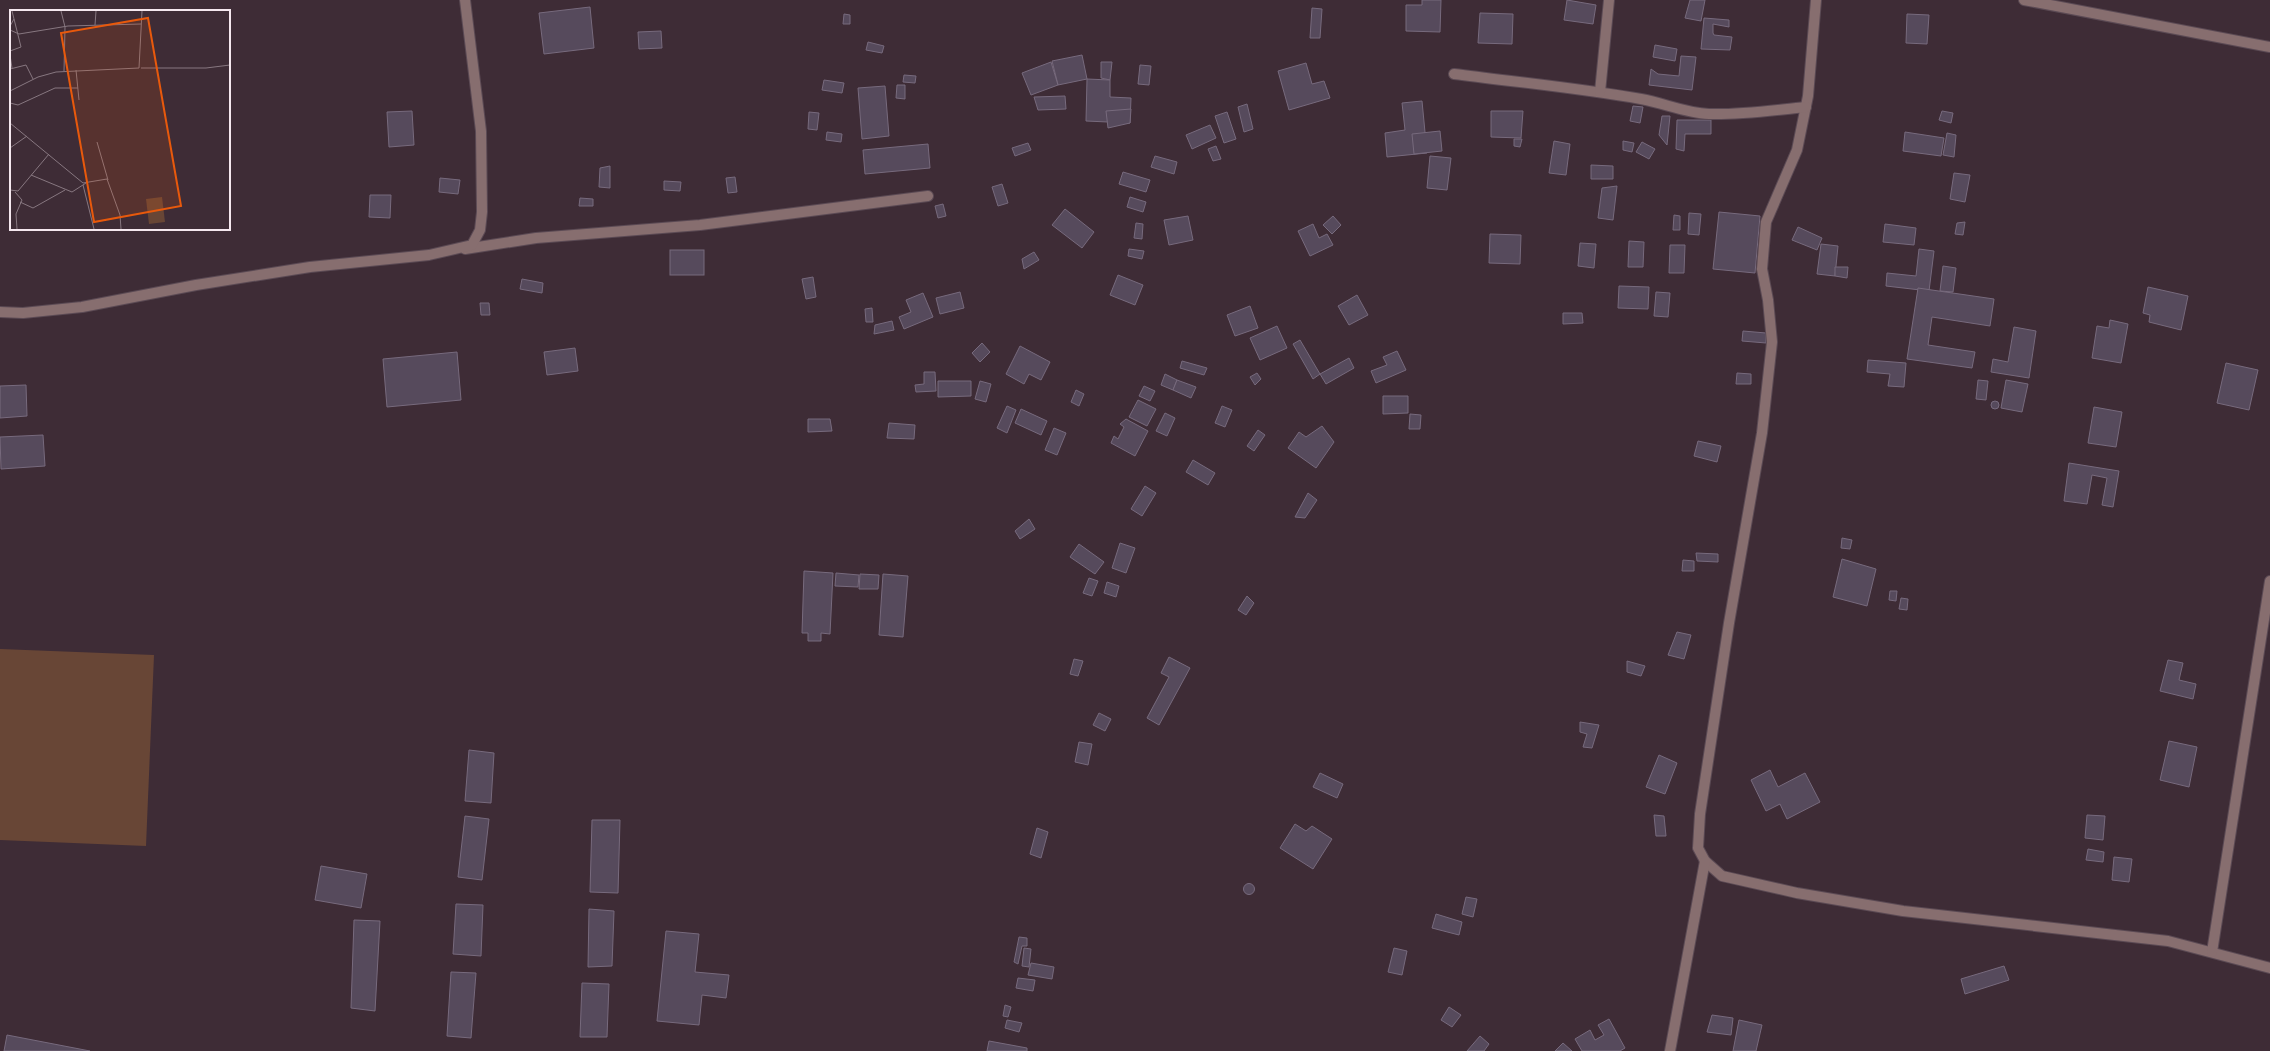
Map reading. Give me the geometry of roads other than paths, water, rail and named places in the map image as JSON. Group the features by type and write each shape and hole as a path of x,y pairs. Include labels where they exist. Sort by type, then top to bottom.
{"street":[{"path":"438,253 472,245 480,230 482,212 481,132 465,0"},
{"path":"1600,92 1609,0"},
{"path":"1816,0 1806,107 1797,150 1766,222 1762,268 1768,300 1772,342 1762,432 1729,622 1700,814 1698,848 1705,861 1722,876 1797,893 1903,911 2168,941 2270,968"},
{"path":"2024,0 2270,47"},
{"path":"1454,74 1600,92 1643,99 1681,110 1709,114 1761,112 1806,107"},
{"path":"0,312 24,313 82,307 196,285 310,267 438,253 536,238 700,225 928,196"},
{"path":"2212,952 2270,581"},
{"path":"1670,1051 1705,861"}]}
